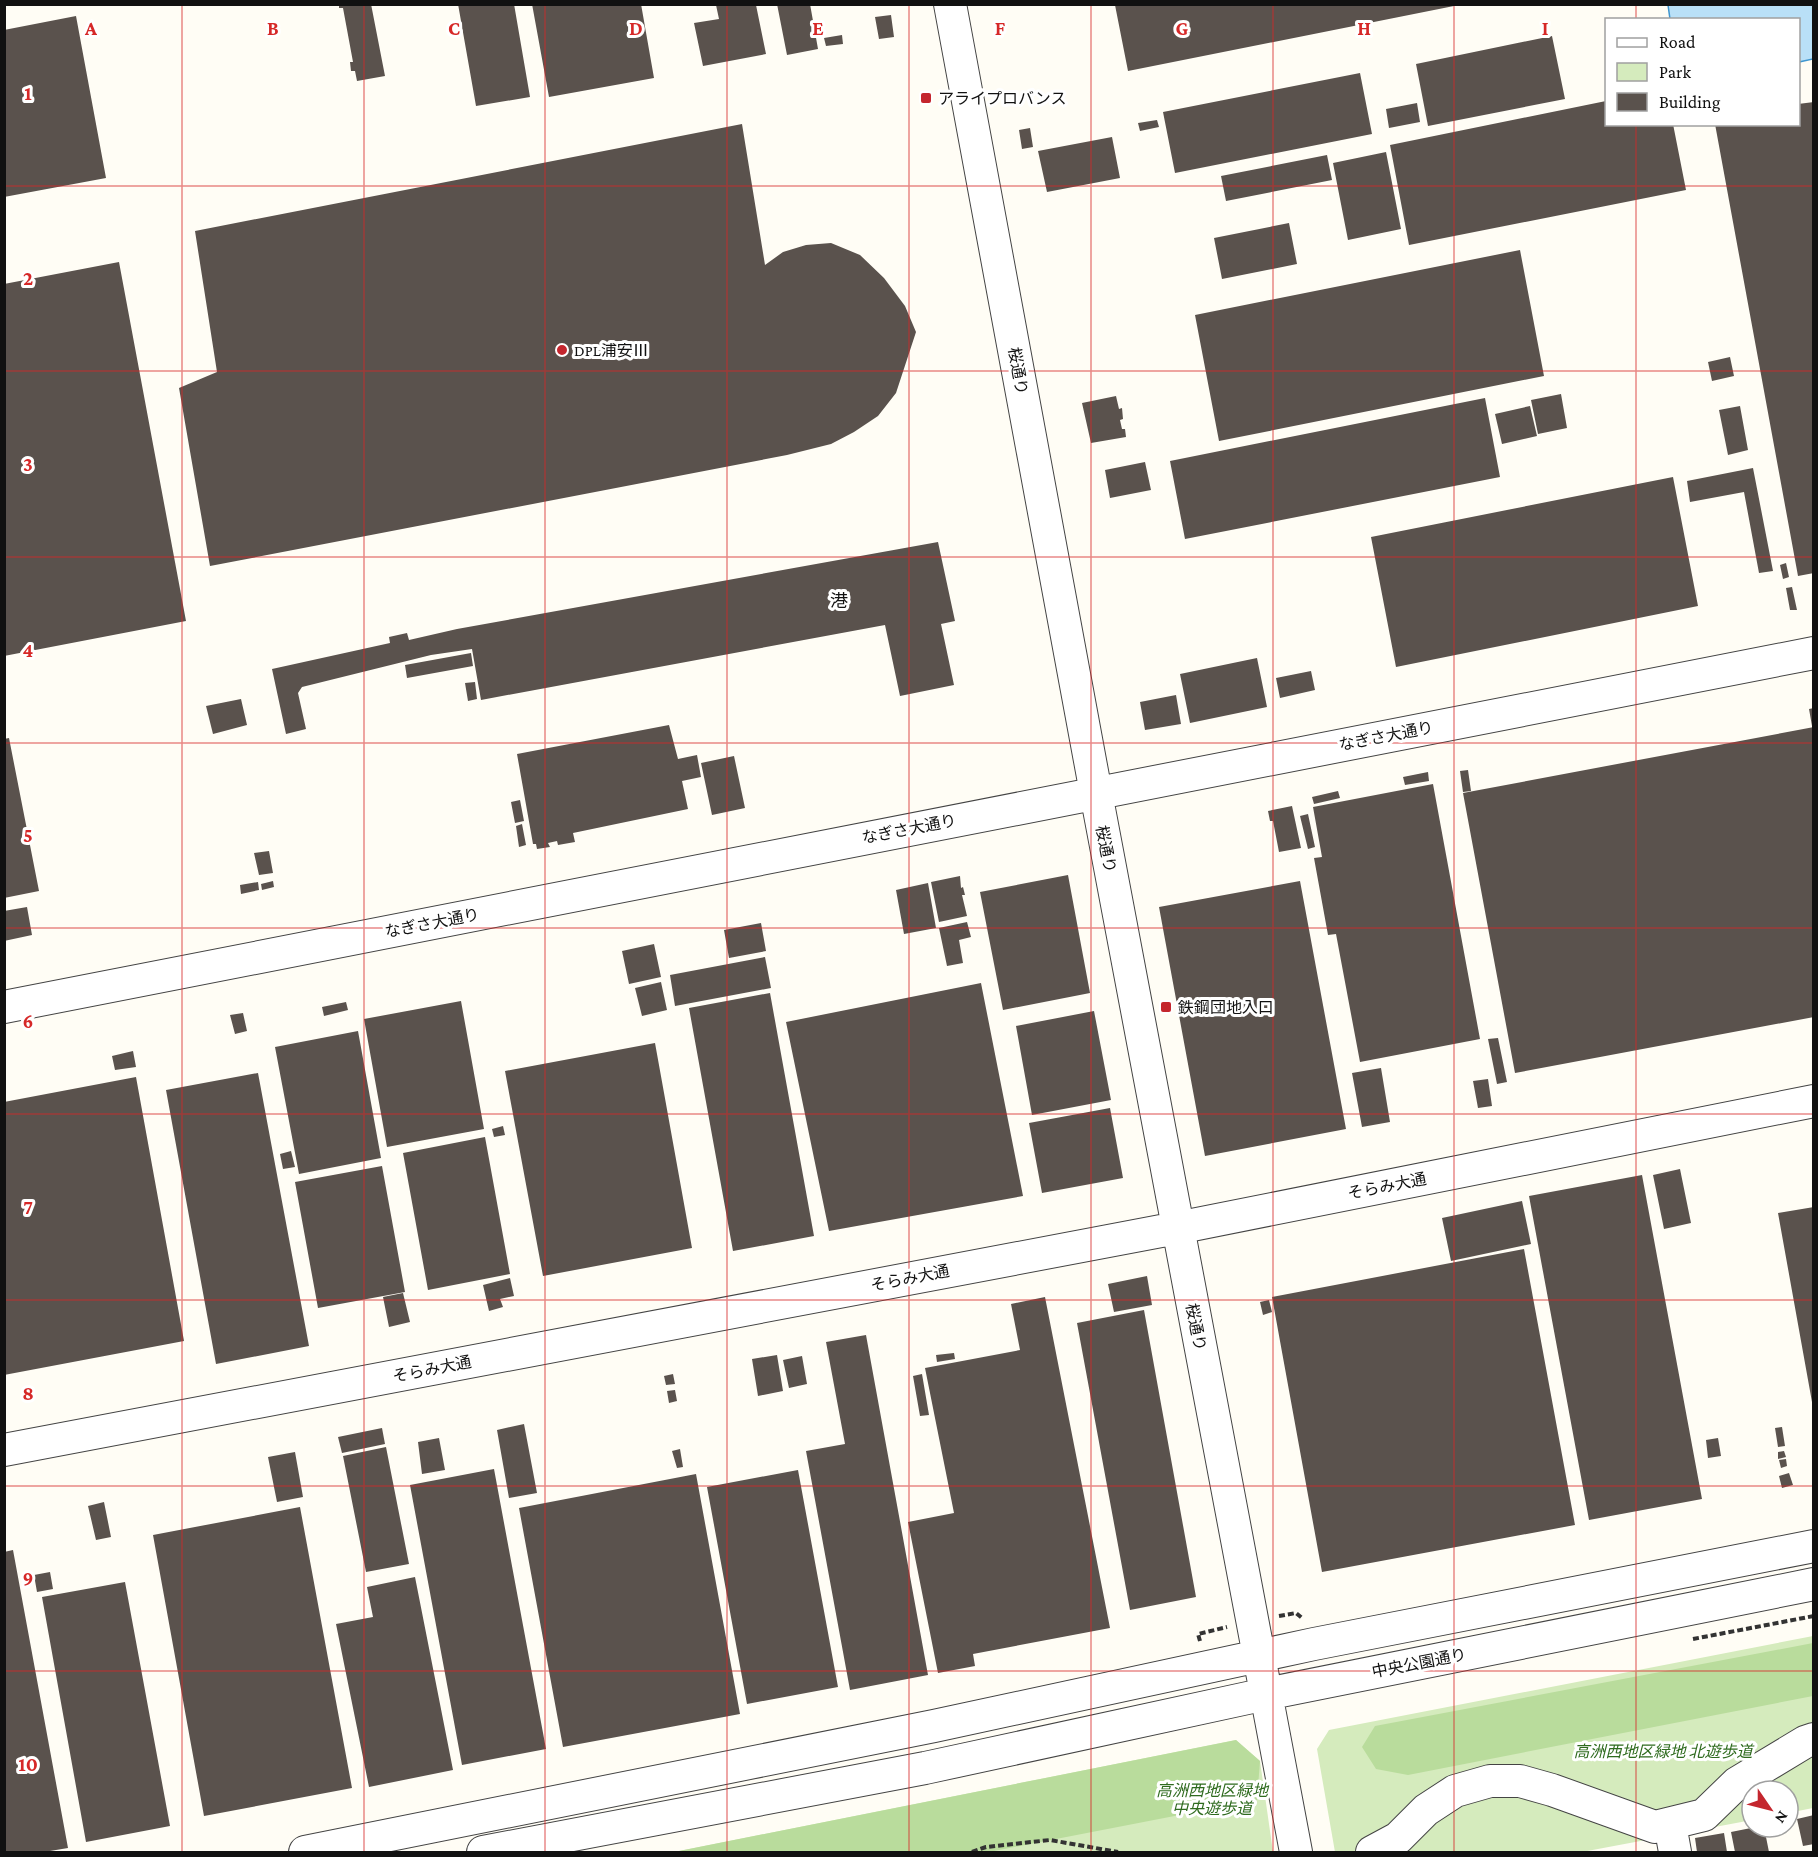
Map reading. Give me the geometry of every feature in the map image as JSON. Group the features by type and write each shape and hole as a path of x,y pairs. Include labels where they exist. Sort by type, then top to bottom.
{"street":[{"name":"桜通り","path":"950,4 1177,1228 1296,1852"},
{"name":"なぎさ大通り","path":"4,1007 1814,653"},
{"name":"そらみ大通","path":"4,1450 1177,1228 1814,1101"},
{"path":"304,1852 934,1726 1185,1670 1814,1546"},
{"name":"中央公園通り","path":"483,1852 925,1768 1266,1694 1814,1584"},
{"path":"1372,1852 1398,1838 1426,1810 1455,1791 1490,1781 1520,1781 1552,1790 1655,1827 1672,1838 1704,1815 1737,1783 1805,1742 1814,1739"}],"path":[{"path":"972,1852 986,1847 1050,1840 1118,1852"}],"green space":[{"name":"高洲西地区緑地 北遊歩道","path":"1813,1636 1813,1808 1800,1811 1800,1779 1740,1779 1740,1822 1582,1852 1335,1852 1317,1749 1329,1730"},
{"path":"1813,1643 1813,1696 1408,1775 1376,1769 1362,1747 1375,1726"},
{"name":"高洲西地区緑地 中央遊歩道","path":"1236,1740 1260,1761 1273,1852 674,1852"},
{"name":"高洲西地区緑地 中央遊歩道","path":"1236,1740 1260,1761 1257,1800 989,1852 674,1852"}],"water":[{"path":"1668,5 1813,5 1813,59 1800,62 1800,18 1670,18"}],"building":[{"path":"339,4 371,4 385,76 357,81 355,71 351,71 350,62 353,62 343,8 339,8"},
{"path":"458,4 514,4 530,97 476,106"},
{"path":"532,4 641,4 654,78 549,97"},
{"path":"777,4 810,4 818,49 787,55"},
{"path":"716,5 756,5 766,54 703,66 694,23 719,19"},
{"path":"1115,5 1454,5 1454,6 1128,71"},
{"path":"891,15 894,37 879,39 875,17"},
{"path":"76,16 106,178 4,197 4,30"},
{"path":"842,35 843,44 826,46 824,38"},
{"path":"1552,36 1565,99 1428,126 1416,64"},
{"path":"1360,73 1372,134 1175,173 1163,112"},
{"path":"1605,101 1605,126 1673,126 1686,190 1409,245 1390,145"},
{"path":"1814,102 1814,573 1798,576 1715,126 1800,126 1800,104"},
{"path":"1417,103 1420,122 1389,128 1386,109"},
{"path":"1157,120 1159,127 1140,131 1138,123"},
{"name":"DPL浦安Ⅲ","path":"742,124 765,265 783,252 806,245 831,243 860,255 884,278 905,306 916,332 896,393 878,416 831,444 787,455 210,566 179,388 217,372 195,231"},
{"path":"1030,128 1033,147 1022,149 1019,130"},
{"path":"1112,137 1120,178 1047,192 1038,151"},
{"path":"1386,152 1401,229 1348,240 1333,163"},
{"path":"1327,155 1332,180 1226,201 1221,176"},
{"path":"1289,223 1297,264 1222,279 1214,238"},
{"path":"1520,250 1544,376 1219,441 1195,315"},
{"path":"119,262 186,621 4,656 4,284"},
{"path":"1730,357 1734,376 1712,381 1708,362"},
{"path":"1561,394 1567,428 1538,434 1531,400"},
{"path":"1116,396 1119,409 1122,408 1123,419 1120,420 1126,437 1091,443 1082,403"},
{"path":"1485,398 1500,477 1185,539 1170,461"},
{"path":"1530,406 1537,436 1502,444 1495,414"},
{"path":"1740,406 1748,450 1728,455 1719,410"},
{"path":"1145,462 1151,490 1110,498 1105,470"},
{"path":"1753,468 1773,571 1759,573 1744,492 1690,502 1687,481"},
{"path":"1673,477 1698,606 1396,667 1371,537"},
{"path":"938,542 955,621 941,624 954,685 900,696 885,625 481,700 472,649 431,655 302,687 298,693 306,729 286,734 272,669 390,643 389,637 407,633 409,640 457,629"},
{"path":"1786,563 1789,577 1783,579 1780,565"},
{"path":"1792,587 1797,610 1790,610 1786,588"},
{"path":"471,653 473,666 407,678 405,665"},
{"path":"1257,658 1267,707 1190,723 1180,674"},
{"path":"1311,671 1315,690 1280,698 1276,678"},
{"path":"475,682 477,699 468,701 465,683"},
{"path":"1176,695 1181,724 1145,730 1140,702"},
{"path":"241,699 247,725 213,734 206,706"},
{"path":"1814,708 1814,726 1812,726 1809,709"},
{"path":"669,725 678,759 697,755 701,777 682,781 688,809 573,833 575,842 558,845 557,841 548,843 550,847 537,849 536,844 533,844 517,754"},
{"path":"1814,727 1814,1017 1515,1073 1463,793"},
{"path":"9,738 39,891 4,898 4,739"},
{"path":"734,756 745,808 712,815 701,763"},
{"path":"1468,770 1471,791 1463,792 1460,771"},
{"path":"1428,772 1429,781 1405,785 1403,777"},
{"path":"1433,784 1480,1039 1360,1062 1336,934 1328,935 1314,858 1322,857 1313,807"},
{"path":"1338,791 1340,798 1314,804 1312,797"},
{"path":"520,800 524,821 515,823 511,802"},
{"path":"1292,806 1301,848 1279,852 1273,821 1270,821 1268,811"},
{"path":"1308,814 1315,847 1308,849 1300,816"},
{"path":"522,824 526,845 519,847 516,826"},
{"path":"269,851 273,873 259,875 254,853"},
{"path":"1068,875 1090,993 1003,1010 980,892"},
{"path":"960,876 967,916 939,922 931,882"},
{"path":"273,881 274,887 262,890 261,884"},
{"path":"1300,881 1346,1129 1205,1156 1159,907"},
{"path":"258,882 259,890 241,894 240,885"},
{"path":"928,883 936,928 904,934 896,890"},
{"path":"27,907 32,935 4,941 4,911"},
{"path":"967,922 971,937 959,940 963,963 947,966 939,928"},
{"path":"761,923 766,951 729,958 724,930"},
{"path":"654,944 661,977 629,984 622,951"},
{"path":"765,957 771,988 675,1006 670,975"},
{"path":"661,982 667,1010 642,1016 635,988"},
{"path":"981,983 1023,1196 829,1231 786,1022"},
{"path":"770,993 814,1236 733,1251 689,1008"},
{"path":"461,1001 484,1129 387,1147 364,1019"},
{"path":"346,1002 348,1010 324,1016 322,1007"},
{"path":"1094,1011 1111,1100 1032,1115 1016,1026"},
{"path":"243,1013 247,1031 235,1034 230,1015"},
{"path":"358,1031 381,1158 299,1174 275,1047"},
{"path":"1498,1038 1507,1082 1497,1084 1488,1039"},
{"path":"655,1043 692,1248 543,1276 505,1071"},
{"path":"133,1051 136,1067 115,1070 112,1056"},
{"path":"1381,1068 1390,1122 1362,1127 1352,1073"},
{"path":"258,1073 309,1346 216,1364 166,1090"},
{"path":"136,1077 184,1341 4,1375 4,1102"},
{"path":"1488,1079 1492,1106 1478,1108 1473,1081"},
{"path":"1110,1108 1123,1178 1042,1193 1029,1123"},
{"path":"503,1126 505,1135 494,1137 492,1129"},
{"path":"485,1137 510,1274 428,1290 403,1153"},
{"path":"291,1151 295,1167 283,1169 280,1154"},
{"path":"382,1166 405,1292 318,1308 295,1182"},
{"path":"1680,1169 1691,1223 1664,1229 1653,1175"},
{"path":"1642,1175 1702,1499 1589,1520 1529,1196"},
{"path":"1522,1201 1531,1244 1451,1261 1442,1218"},
{"path":"1814,1207 1814,1402 1812,1402 1778,1213"},
{"path":"1524,1249 1575,1525 1322,1572 1272,1297"},
{"path":"1147,1276 1152,1305 1114,1312 1108,1284"},
{"path":"510,1278 514,1296 500,1299 503,1307 489,1311 483,1285"},
{"path":"403,1293 410,1322 389,1327 383,1297"},
{"path":"1045,1297 1110,1628 973,1654 975,1666 938,1673 908,1522 954,1513 925,1368 1020,1350 1011,1304"},
{"path":"1269,1300 1272,1312 1263,1315 1260,1302"},
{"path":"1144,1310 1196,1597 1130,1610 1077,1323"},
{"path":"866,1335 928,1675 850,1690 806,1451 845,1444 826,1342"},
{"path":"954,1353 955,1359 937,1362 936,1355"},
{"path":"777,1355 783,1391 758,1396 752,1359"},
{"path":"802,1356 807,1384 789,1388 783,1360"},
{"path":"673,1374 675,1384 666,1385 664,1376"},
{"path":"922,1374 929,1415 920,1416 913,1376"},
{"path":"675,1390 677,1401 669,1403 667,1391"},
{"path":"524,1424 537,1493 509,1498 497,1430"},
{"path":"1782,1427 1785,1446 1778,1447 1775,1428"},
{"path":"382,1428 385,1444 342,1453 338,1437"},
{"path":"439,1438 445,1470 422,1474 418,1442"},
{"path":"1718,1438 1721,1456 1708,1458 1706,1440"},
{"path":"386,1447 409,1564 366,1572 343,1456"},
{"path":"680,1449 683,1467 677,1468 672,1451"},
{"path":"1784,1451 1786,1457 1778,1459 1778,1452"},
{"path":"295,1452 303,1497 277,1502 268,1457"},
{"path":"1786,1459 1787,1466 1781,1468 1779,1460"},
{"path":"494,1469 546,1749 462,1765 410,1485"},
{"path":"798,1470 838,1687 747,1704 707,1487"},
{"path":"1789,1473 1793,1485 1782,1488 1779,1476"},
{"path":"696,1474 740,1714 563,1747 519,1508"},
{"path":"104,1502 111,1537 96,1540 88,1506"},
{"path":"300,1507 352,1788 204,1816 153,1535"},
{"path":"13,1550 68,1848 44,1852 4,1852 4,1552"},
{"path":"50,1572 53,1589 37,1592 34,1575"},
{"path":"415,1577 453,1770 369,1787 336,1624 373,1617 367,1587"},
{"path":"125,1582 170,1826 86,1842 42,1597"},
{"path":"1814,1815 1814,1844 1803,1846 1800,1818"},
{"path":"1740,1830 1740,1839 1766,1839 1769,1852 1735,1852 1731,1832"},
{"path":"1724,1833 1727,1852 1697,1852 1695,1838"}],"place":[{"name":"アライプロバンス","path":"926,98"},
{"name":"DPL浦安Ⅲ","path":"562,350"},
{"name":"鉄鋼団地入口","path":"1166,1007"}],"district":[{"name":"港","path":"839,601"}]}
